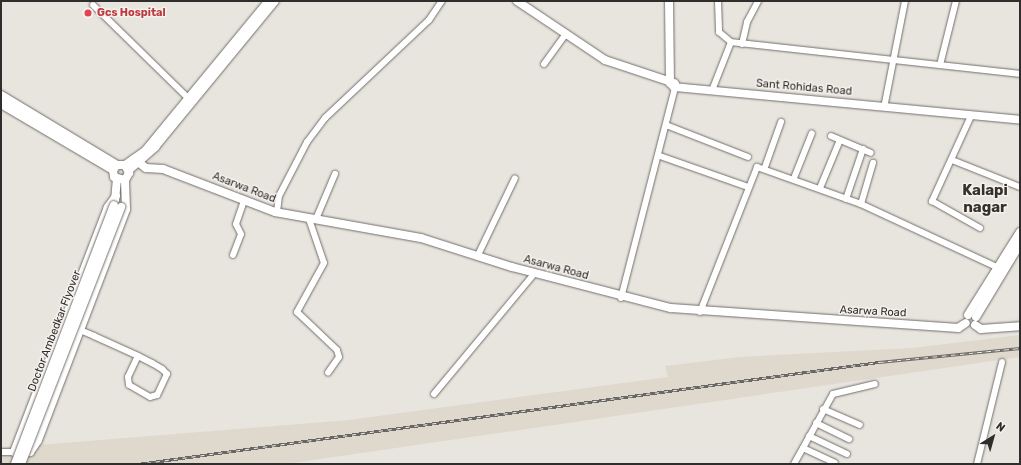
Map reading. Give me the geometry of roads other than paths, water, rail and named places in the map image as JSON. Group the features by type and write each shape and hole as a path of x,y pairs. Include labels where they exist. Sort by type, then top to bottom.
{"street":[{"path":"260,18 269,1"},
{"path":"121,168 138,160 275,1"},
{"path":"277,212 279,196 307,142 325,118 429,20 442,1"},
{"path":"517,1 605,60 674,85 884,103 1020,117"},
{"path":"669,1 674,85"},
{"path":"621,298 660,156 674,85 673,1"},
{"path":"718,1 719,32 731,42 1020,74"},
{"path":"742,44 747,22 758,1"},
{"path":"884,103 905,1"},
{"path":"940,66 956,1"},
{"path":"93,5 190,100"},
{"path":"544,64 566,34"},
{"path":"713,88 731,42"},
{"name":"Sant Rohidas Road","path":"674,85 1020,120"},
{"path":"1,95 44,124 121,168"},
{"path":"1,104 78,140 121,168"},
{"path":"971,116 932,202 980,228"},
{"path":"765,167 781,122"},
{"path":"666,125 748,157"},
{"path":"794,178 812,133"},
{"path":"831,136 871,153"},
{"path":"820,188 840,140"},
{"path":"846,199 863,149"},
{"path":"660,156 748,187"},
{"name":"Asarwa Road","path":"138,160 150,168 163,169 244,201 277,212 421,238 534,274 621,298 700,312 958,328 977,324"},
{"path":"952,160 1020,187"},
{"path":"861,204 873,163"},
{"path":"700,312 757,167 765,167 861,204 997,267"},
{"path":"1,452 35,449 126,209 121,180 121,168"},
{"path":"117,203 121,180 121,168"},
{"path":"328,373 339,357 337,350 297,312 324,263 312,219 335,174"},
{"path":"478,255 515,178"},
{"path":"14,452 108,207 124,199"},
{"path":"234,256 241,234 236,224 244,201"},
{"name":"Doctor Ambedkar Flyover","path":"15,464 117,203"},
{"name":"Doctor Ambedkar Flyover","path":"21,464 117,203"},
{"path":"966,323 968,315 1020,232"},
{"path":"977,324 1020,244"},
{"path":"434,394 534,274"},
{"path":"968,315 977,324"},
{"path":"958,328 966,323 1020,326"},
{"path":"80,330 138,356 168,374 157,395 150,397 129,385 128,377 138,356"},
{"path":"977,464 1002,362"},
{"path":"802,464 795,462 824,409 837,390 875,384"},
{"path":"824,409 860,425"},
{"path":"816,423 849,439"},
{"path":"809,436 847,454"},
{"path":"802,448 834,463"}],"railway":[{"path":"138,464 879,362 1020,348"}],"place":[{"name":"Gcs Hospital","path":"88,13"}],"district":[{"name":"Kalapi nagar","path":"985,198"}]}
